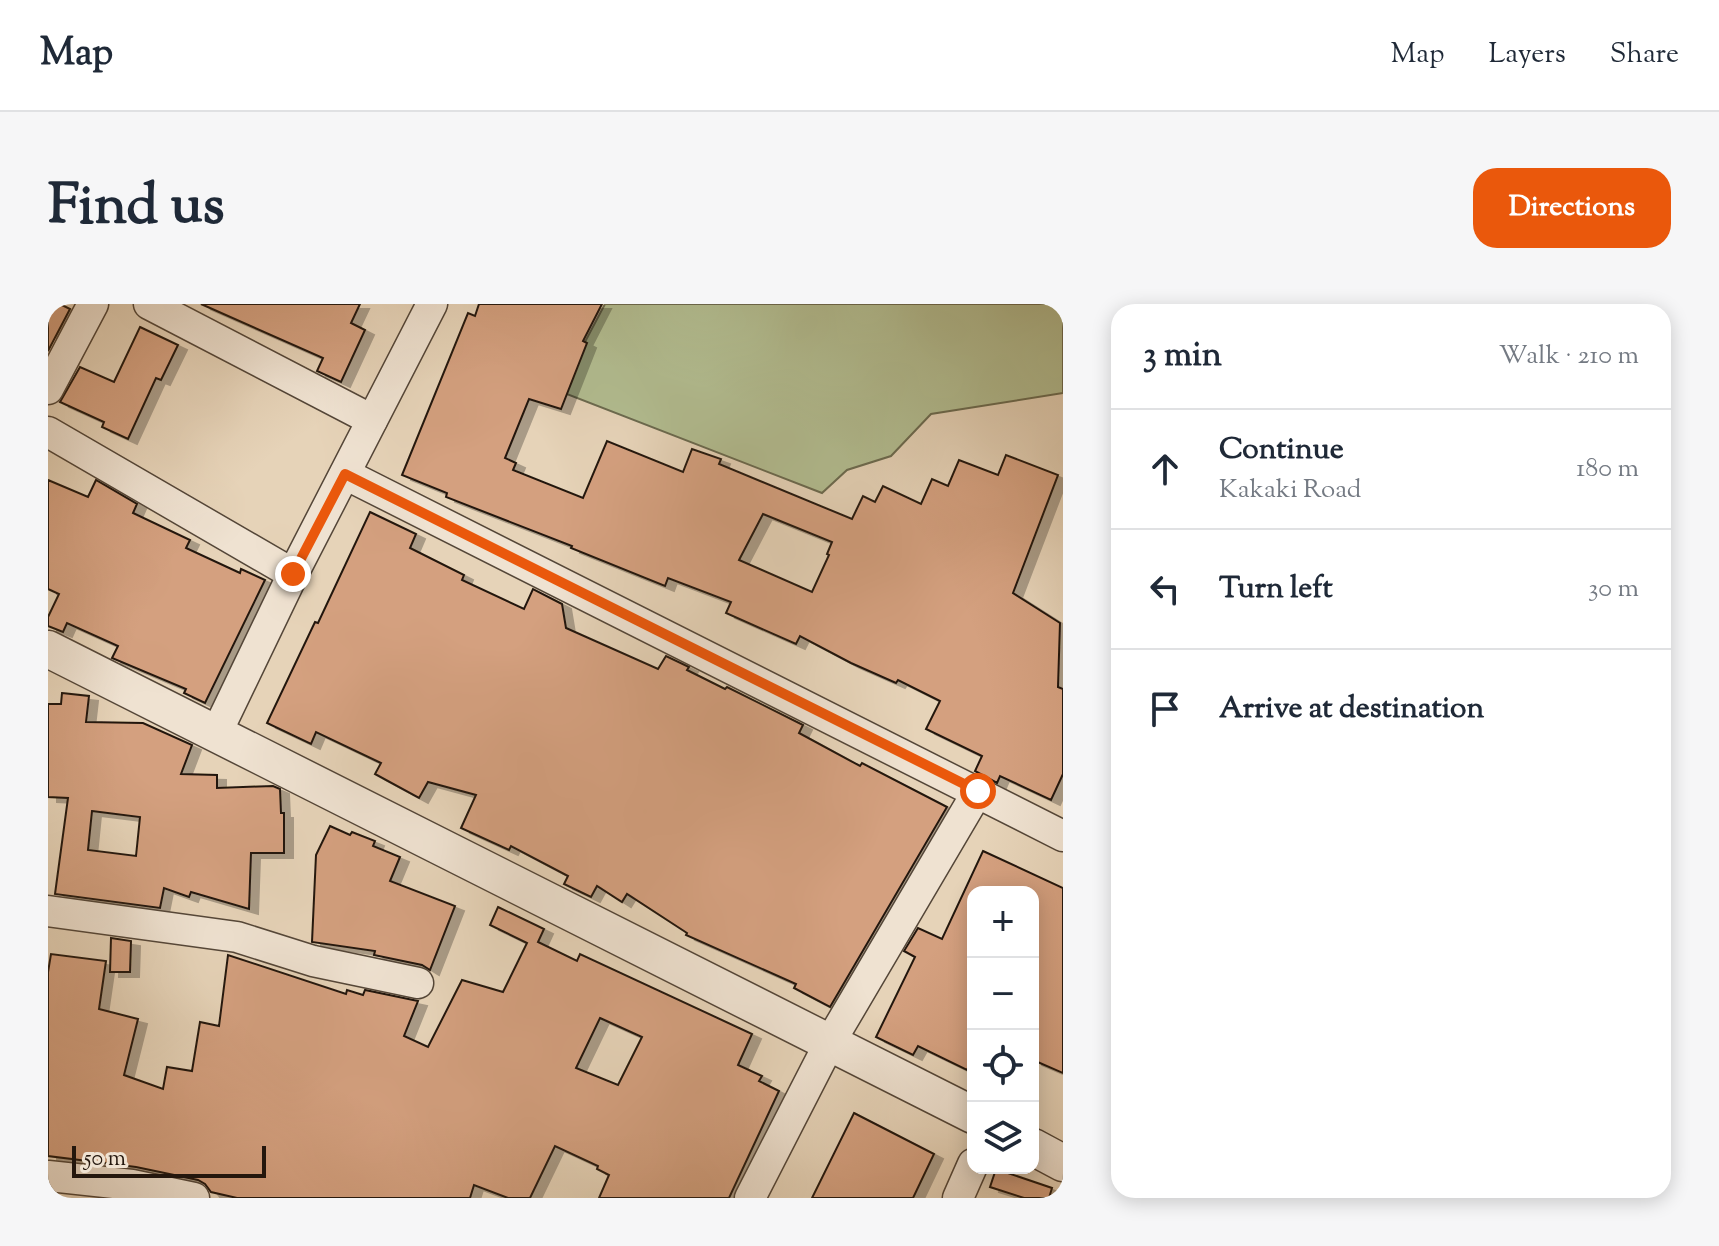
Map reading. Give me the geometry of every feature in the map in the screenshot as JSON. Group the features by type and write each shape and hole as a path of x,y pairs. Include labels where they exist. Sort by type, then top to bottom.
{"street":[{"path":"48,389 93,304"},
{"path":"149,304 372,420"},
{"path":"217,732 293,574 432,304"},
{"path":"48,432 293,574"},
{"path":"345,474 1063,836"},
{"path":"48,649 967,1112"},
{"path":"750,1198 829,1044 978,791"},
{"path":"48,911 237,937 313,961 418,983"},
{"path":"1039,1150 1063,1163"},
{"path":"958,1198 969,1174"},
{"path":"48,1176 132,1185 194,1198"}],"green space":[{"path":"605,304 1063,304 1063,393 931,414 891,456 847,470 822,493 559,391"}],"building":[{"path":"48,304 60,304 70,309 48,351"},
{"path":"201,304 360,304 351,323 365,330 341,382 317,371 323,358"},
{"path":"479,304 602,304 583,341 587,343 561,409 529,399 505,458 516,463 513,470 583,498 607,441 683,472 692,449 721,459 719,464 852,519 863,496 875,502 883,486 921,504 932,479 948,486 959,460 998,475 1006,455 1058,475 1013,593 1060,623 1058,687 1063,689 1063,774 1051,800 1000,776 997,783 975,771 982,756 926,729 940,701 898,680 896,683 851,663 800,636 796,644 726,613 731,602 668,578 665,586 446,497 447,493 402,475 468,313 475,316","holes":["763,514 832,542 812,592 739,560"]},
{"path":"140,327 178,345 161,380 156,378 128,439 102,427 104,422 60,402 80,367 114,382"},
{"path":"48,480 88,497 96,480 137,504 133,513 190,540 186,548 240,573 241,569 265,580 205,703 184,693 186,689 112,658 118,646 67,623 63,632 48,626 48,617 59,594 48,589"},
{"path":"370,512 416,534 410,548 464,575 462,580 524,609 533,589 562,604 566,628 658,669 666,656 689,667 687,670 803,725 799,733 860,766 862,763 947,807 830,1007 794,988 796,984 686,935 627,894 622,902 597,886 591,897 564,884 568,876 511,846 509,850 461,828 476,795 428,782 419,798 375,774 381,763 316,732 311,744 267,723"},
{"path":"62,693 89,696 86,722 143,723 192,745 181,774 217,775 217,788 273,786 280,789 281,813 284,813 284,853 251,853 249,909 191,892 189,897 164,888 160,908 55,894 68,798 48,797 48,704 61,704","holes":["92,811 140,817 136,856 88,850"]},
{"path":"330,826 375,841 373,846 400,857 390,881 455,906 430,970 422,965 374,955 375,951 312,942 316,855"},
{"path":"983,851 1063,888 1063,1073 1039,1063 1039,886 967,886 967,1070 918,1046 913,1055 876,1037 915,957 904,951 918,928 942,939"},
{"path":"498,907 544,929 538,942 577,961 580,954 752,1034 738,1065 762,1076 759,1081 779,1091 729,1198 599,1198 609,1175 597,1169 598,1166 555,1146 530,1198 508,1198 474,1185 470,1198 237,1198 211,1192 198,1180 136,1167 48,1156 48,972 51,954 106,961 99,1009 138,1019 124,1075 163,1089 167,1067 192,1071 200,1022 219,1026 228,955 346,994 347,990 363,995 365,990 418,1001 404,1036 428,1047 462,980 503,992 527,943 490,925","holes":["600,1018 642,1037 618,1085 576,1068"]},
{"path":"111,938 131,941 130,972 110,972"},
{"path":"854,1113 934,1154 913,1198 812,1198"},
{"path":"994,1174 1011,1174 1052,1188 1049,1198 1024,1198 990,1187"}],"route":[{"path":"293,574 345,474 978,791"}]}
